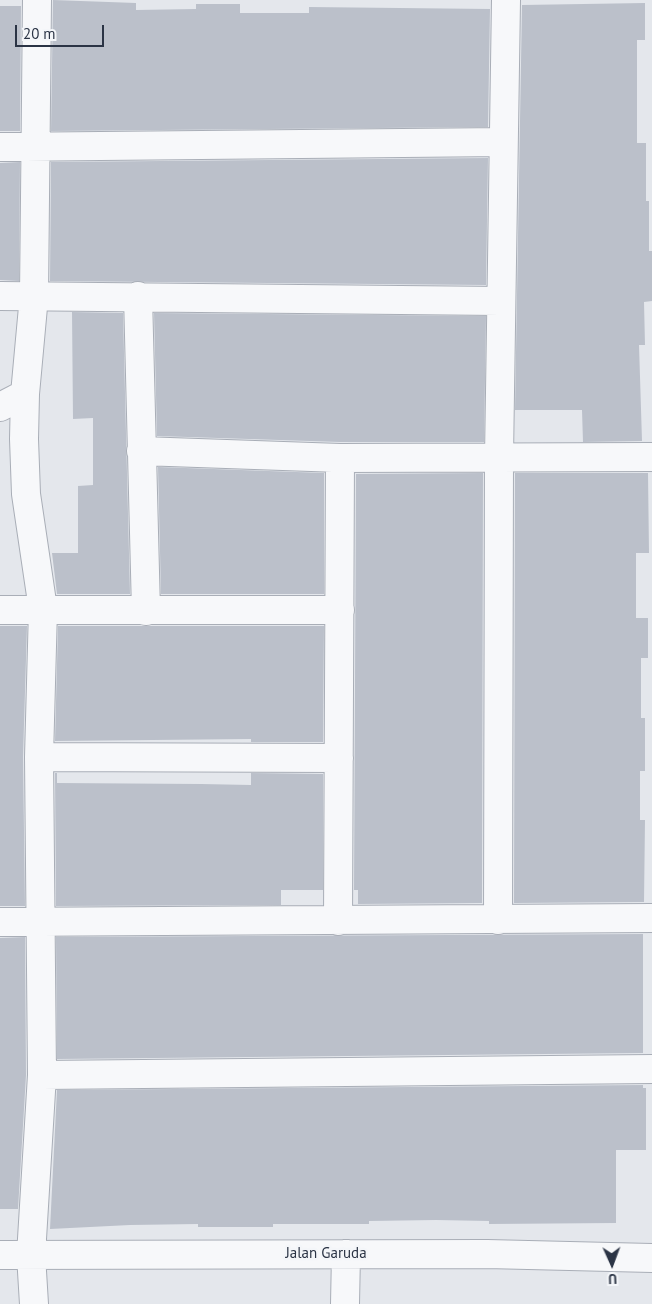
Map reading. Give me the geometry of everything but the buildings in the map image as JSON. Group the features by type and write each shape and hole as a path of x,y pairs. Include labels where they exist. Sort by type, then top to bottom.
{"street":[{"path":"34,1304 31,1255 42,1075 39,757 44,609 26,494 24,394 34,296 37,0"},
{"path":"498,920 500,301 506,0"},
{"path":"0,147 503,142"},
{"path":"0,296 500,301"},
{"path":"138,296 146,611"},
{"path":"0,408 24,394"},
{"path":"141,451 340,458 652,457"},
{"path":"338,921 340,458"},
{"path":"0,610 340,610"},
{"path":"39,757 340,758"},
{"path":"0,922 652,918"},
{"path":"42,1075 652,1069"},
{"path":"345,1304 346,1254"},
{"name":"Jalan Garuda","path":"0,1255 346,1254 652,1258"}]}
